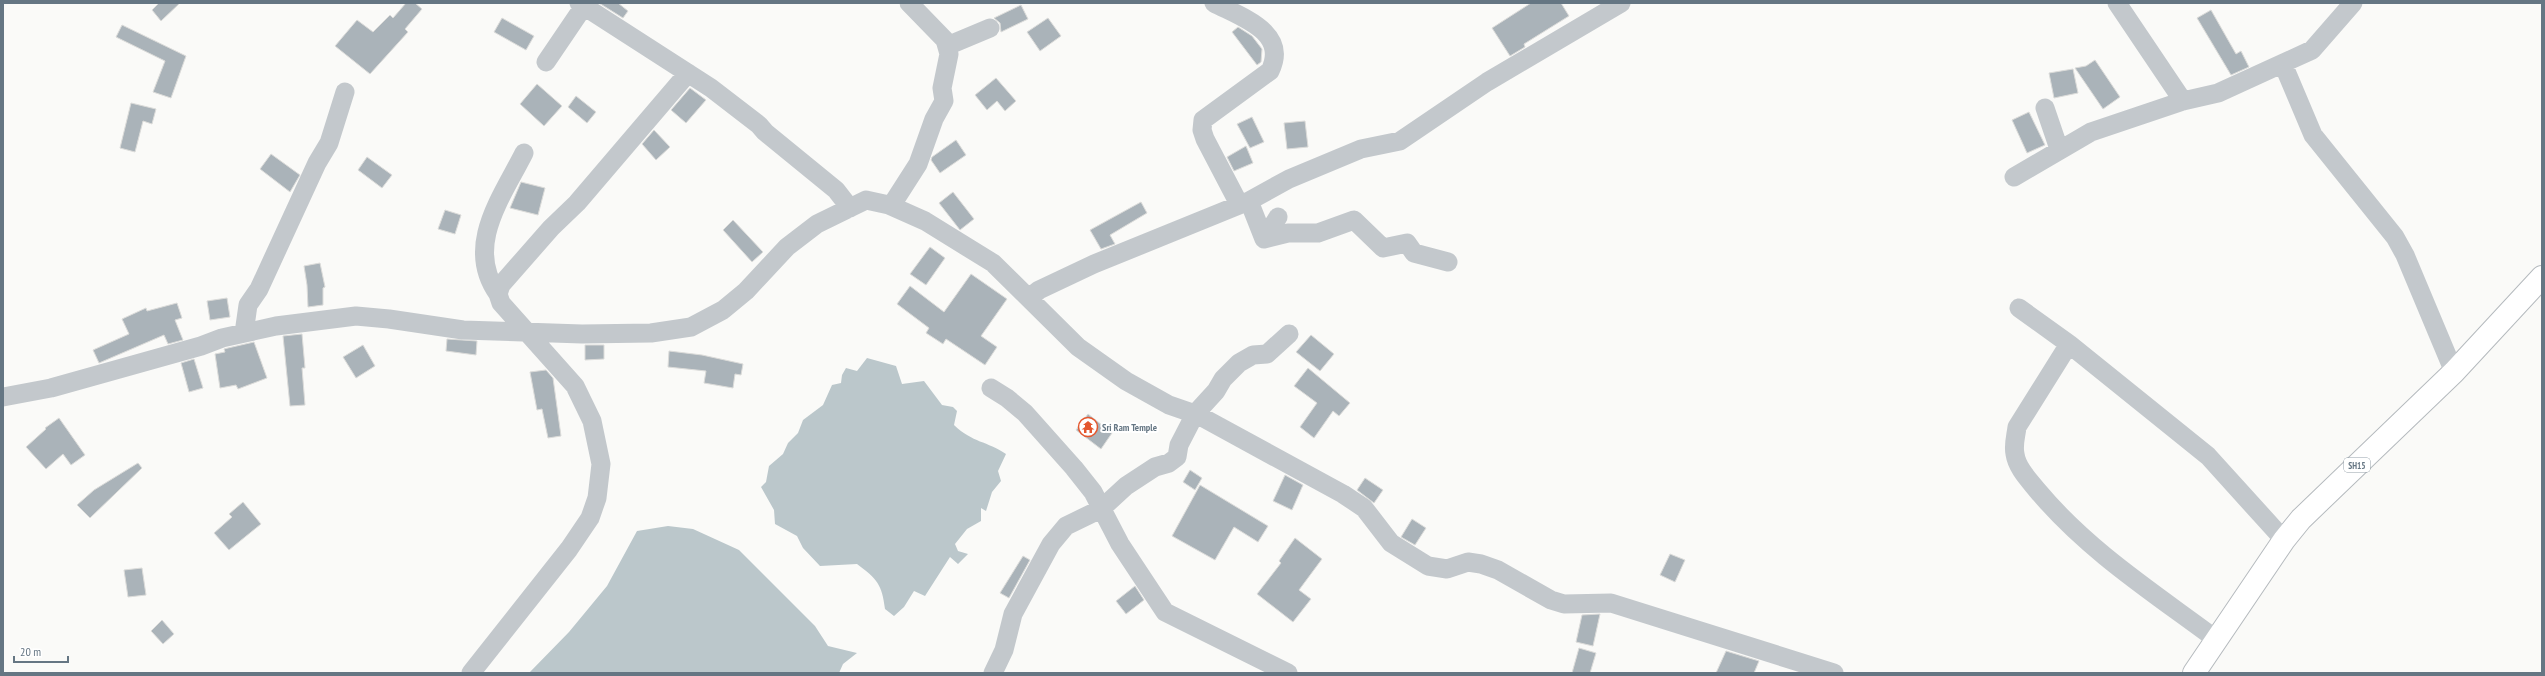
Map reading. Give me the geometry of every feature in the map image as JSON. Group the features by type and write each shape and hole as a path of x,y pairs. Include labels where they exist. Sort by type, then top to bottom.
{"main road":[{"name":"SH15","path":"2194,673 2284,540 2300,519 2454,372 2542,277"}],"street":[{"path":"889,205 893,203 918,164 934,119 944,101 942,88 949,54 945,40 909,3"},
{"path":"1214,3 1256,26 1275,47 1275,59 1270,71 1203,120 1202,130 1205,139 1264,239"},
{"path":"1029,298 1039,290 1094,264 1244,203 1289,179 1361,149 1400,141 1486,82 1622,3"},
{"path":"2117,3 2183,101"},
{"path":"2014,177 2059,149 2091,132 2183,101 2218,93 2312,50 2353,3"},
{"path":"546,62 582,4 688,73 759,125 765,132 836,190 850,208"},
{"path":"947,46 990,28"},
{"path":"2283,64 2313,135 2395,237 2405,255 2454,372"},
{"path":"498,294 501,285 515,268 582,197 688,73"},
{"path":"244,333 248,305 259,289 317,163 329,143 346,92"},
{"path":"2045,108 2059,149"},
{"path":"471,673 569,549 590,518 597,498 601,464 592,421 575,386 529,332 506,310 485,270 483,251 490,219 524,153"},
{"path":"3,397 51,388 244,333 276,326 356,316 389,319 463,330 650,333 691,327 722,310 746,291 787,247 817,224 866,200 889,205 925,221 993,263 1078,347 1096,361 1169,404 1195,414 1222,430 1303,470 1343,494 1364,508 1391,543 1428,566 1447,569 1468,562 1481,564 1498,570 1551,600 1564,604 1611,603 1834,673"},
{"path":"1264,239 1278,217"},
{"path":"1288,233 1300,217"},
{"path":"1264,239 1288,233 1318,233 1354,220 1383,248 1407,243 1414,253 1448,262"},
{"path":"2018,308 2069,344 2208,456 2284,540"},
{"path":"993,673 1004,650 1013,614 1051,544 1066,526 1101,509 1126,486 1155,467 1169,463 1177,457 1179,445 1195,414 1239,363 1253,355 1267,354 1289,334"},
{"path":"2069,344 2018,427 2014,443 2015,456 2020,468 2047,502 2088,544 2217,640"},
{"path":"991,388 1007,398 1024,412 1053,442 1093,492 1120,544 1165,612 1288,673"}],"shaded area":[{"path":"867,358 896,366 902,384 924,381 942,405 953,407 957,411 954,425 974,439 1006,454 998,471 1001,481 992,492 986,511 981,508 981,521 967,529 955,544 958,551 968,554 958,564 950,557 925,596 914,591 904,607 894,616 885,609 880,588 874,578 864,569 857,564 820,566 803,548 797,536 775,524 774,510 761,487 766,482 769,466 783,454 788,443 798,433 803,420 823,405 832,385 841,383 842,375 846,368 857,371"},
{"path":"668,526 693,529 739,550 815,626 828,646 857,653 843,664 839,673 529,673 569,632 607,586 637,531"}],"building":[{"path":"159,3 180,3 161,21 152,10"},
{"path":"406,3 415,3 422,9 405,29 408,32 370,74 335,46 357,20 373,32 390,15 393,18"},
{"path":"599,3 618,3 628,11 623,18"},
{"path":"1531,3 1561,3 1569,16 1524,44 1525,47 1510,56 1492,28"},
{"path":"1021,5 1028,19 1001,32 1000,23 994,18"},
{"path":"2211,10 2236,54 2241,51 2249,67 2231,75 2197,18"},
{"path":"502,18 534,36 526,50 494,32"},
{"path":"1048,18 1061,36 1040,51 1027,32"},
{"path":"122,25 186,56 171,98 153,92 165,61 116,37"},
{"path":"1238,27 1252,36 1262,49 1261,62 1257,65 1232,32"},
{"path":"2095,60 2120,97 2103,109 2075,68 2086,66"},
{"path":"2073,69 2078,93 2054,98 2049,73"},
{"path":"996,78 1016,101 1005,111 997,101 987,110 975,95"},
{"path":"537,84 562,106 544,126 520,104"},
{"path":"690,88 706,100 686,123 671,110"},
{"path":"576,96 596,112 587,123 568,107"},
{"path":"131,103 156,109 152,124 143,121 135,152 120,148"},
{"path":"2029,112 2045,145 2027,153 2012,120"},
{"path":"1252,117 1264,142 1250,148 1237,124"},
{"path":"1305,121 1308,147 1287,149 1284,123"},
{"path":"654,130 670,147 656,160 642,144"},
{"path":"956,140 966,155 940,173 931,160 932,157"},
{"path":"1246,146 1253,163 1234,171 1227,157"},
{"path":"271,154 300,175 290,192 260,169"},
{"path":"367,157 392,175 382,188 358,170"},
{"path":"521,182 545,188 538,215 510,208"},
{"path":"953,192 974,219 960,230 939,203"},
{"path":"1141,202 1147,213 1110,235 1115,244 1101,249 1090,230"},
{"path":"445,210 461,215 455,234 438,229"},
{"path":"733,220 763,252 752,262 723,230"},
{"path":"930,247 945,258 926,285 910,274"},
{"path":"320,263 325,287 323,288 323,305 308,307 304,266"},
{"path":"971,274 1007,299 981,336 997,347 985,365 946,339 943,344 926,333 929,328 897,304 910,286 944,312"},
{"path":"227,298 230,317 210,320 207,301"},
{"path":"177,303 182,318 175,320 183,340 168,344 164,335 99,363 93,350 129,334 122,319 146,308 147,311"},
{"path":"302,334 305,368 302,368 305,405 290,406 283,336"},
{"path":"1311,335 1334,354 1320,371 1296,352"},
{"path":"447,339 477,341 476,355 446,351"},
{"path":"254,342 267,378 238,389 236,385 220,388 215,354 225,352 224,349"},
{"path":"363,345 375,366 356,378 343,357"},
{"path":"585,345 604,345 604,359 585,360"},
{"path":"669,351 702,355 743,364 741,375 735,374 733,388 704,383 706,371 668,367"},
{"path":"194,359 203,388 189,392 181,363"},
{"path":"1308,368 1350,403 1339,416 1333,411 1314,438 1300,427 1317,403 1294,386"},
{"path":"546,370 553,378 561,436 548,438 542,409 537,410 530,372"},
{"path":"1088,414 1112,433 1101,449 1076,430"},
{"path":"59,418 85,455 71,465 63,454 46,469 26,447 46,429 45,428"},
{"path":"138,463 142,468 90,518 77,505 94,490"},
{"path":"1190,470 1202,478 1195,490 1183,482"},
{"path":"1285,475 1303,485 1292,510 1273,501"},
{"path":"1365,478 1383,490 1374,503 1357,490"},
{"path":"1200,485 1268,526 1258,542 1234,527 1215,560 1172,536"},
{"path":"243,502 261,524 229,550 214,533 232,517 229,514"},
{"path":"1412,519 1426,528 1415,545 1401,537"},
{"path":"1295,538 1322,559 1299,590 1311,599 1293,622 1257,594 1281,563 1279,561"},
{"path":"1670,554 1685,560 1675,582 1660,575"},
{"path":"1023,556 1030,560 1009,598 1000,593"},
{"path":"142,568 146,595 128,597 124,570"},
{"path":"1135,586 1144,600 1126,614 1116,601"},
{"path":"1600,614 1593,646 1576,642 1582,615"},
{"path":"162,620 174,634 163,644 151,631"},
{"path":"1579,648 1596,653 1590,673 1572,673"},
{"path":"1726,651 1759,661 1754,673 1716,673"}],"place":[{"name":"Sri Ram Temple","path":"1088,427"}]}
